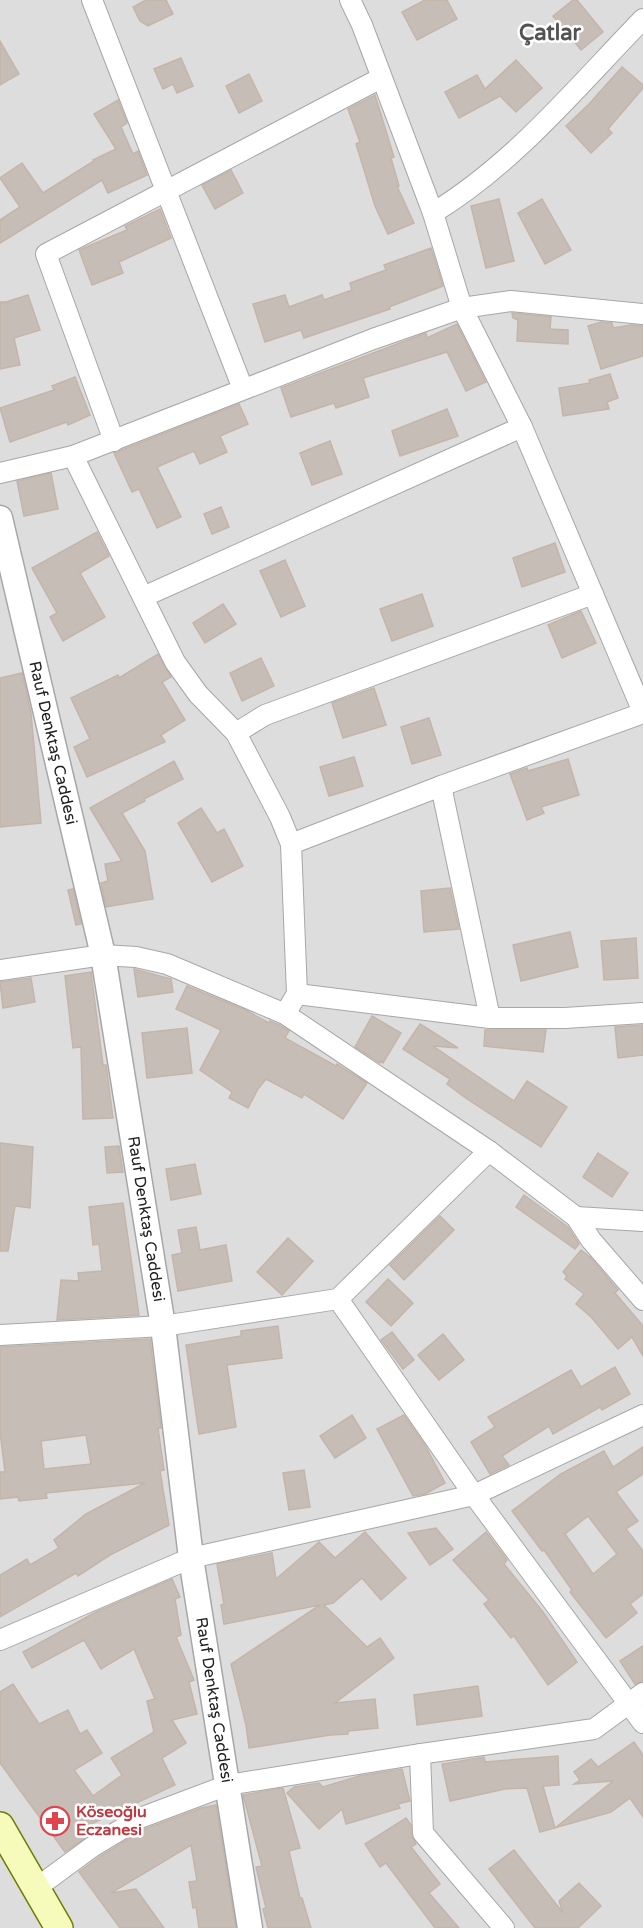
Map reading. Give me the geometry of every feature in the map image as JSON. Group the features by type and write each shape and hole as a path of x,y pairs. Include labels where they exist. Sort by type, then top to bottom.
{"main road":[{"path":"1,1832 59,1928"}],"street":[{"path":"92,0 243,389"},
{"path":"291,844 643,712 522,427 462,308 433,213 362,25 350,0"},
{"path":"433,213 499,166 643,18"},
{"path":"114,441 46,254 381,78"},
{"path":"0,473 74,456 373,339 462,308 511,301 643,314"},
{"path":"143,597 522,427"},
{"path":"74,456 175,662 198,694 236,733 265,785 291,844 297,994 285,1014"},
{"name":"Rauf Denktaş Caddesi","path":"0,518 103,955 163,1326 191,1558 250,1928"},
{"path":"236,733 265,715 593,594"},
{"path":"441,786 490,1018"},
{"path":"0,970 103,955 136,957 167,964 285,1014 489,1151 576,1218 591,1240 643,1300"},
{"path":"297,994 490,1018 565,1018 643,1013"},
{"path":"0,1335 163,1326 338,1299 489,1151"},
{"path":"576,1218 643,1221"},
{"path":"338,1299 474,1495 635,1698 643,1724"},
{"path":"0,1640 191,1558 474,1495 643,1415"},
{"path":"35,1889 92,1847 140,1818 228,1785 594,1729 635,1698"},
{"path":"420,1754 423,1833 504,1928"}],"shaded area":[{"path":"0,0 643,0 643,1928 0,1928"}],"building":[{"path":"146,0 166,0 173,14 148,26 140,21 133,7"},
{"path":"425,0 447,0 457,19 417,40 402,12"},
{"path":"573,0 577,0 603,32 581,50 553,16"},
{"path":"0,41 19,74 0,85"},
{"path":"181,58 193,86 177,93 173,84 163,89 154,69"},
{"path":"516,60 542,88 516,112 500,96 459,118 445,92 477,75 485,89"},
{"path":"622,67 643,85 643,88 608,129 612,133 591,153 566,126"},
{"path":"249,74 262,101 239,113 226,86"},
{"path":"375,95 394,157 391,158 399,186 397,186 414,223 388,234 375,206 356,144 360,142 348,109"},
{"path":"118,100 127,123 121,127 133,154 138,151 147,175 108,193 102,180 0,243 0,220 20,207 0,178 22,163 43,193 93,160 116,149 94,114"},
{"path":"231,170 243,193 215,209 202,185"},
{"path":"499,199 514,261 486,268 471,206"},
{"path":"542,199 571,250 545,264 518,213"},
{"path":"160,209 171,238 119,262 123,273 92,285 79,250 127,230 125,226"},
{"path":"431,248 443,286 389,307 390,309 304,338 301,330 265,342 253,304 285,295 289,307 322,295 324,300 352,290 350,283 386,270 384,265"},
{"path":"28,295 40,330 14,338 20,365 0,369 0,302"},
{"path":"512,313 551,317 550,329 568,330 568,344 517,341 518,320 513,318"},
{"path":"601,322 612,323 613,328 643,326 643,356 601,369 588,326"},
{"path":"457,324 486,382 466,391 447,352 363,378 369,397 336,408 334,403 291,417 281,388 426,333 427,338"},
{"path":"610,374 618,398 607,402 609,409 563,416 559,388 590,383 589,380"},
{"path":"75,377 90,415 68,425 67,422 10,442 0,408 54,390 52,386"},
{"path":"239,404 248,424 220,436 227,452 200,464 194,451 157,467 181,517 157,528 139,489 132,492 114,453"},
{"path":"447,409 458,436 400,456 392,431"},
{"path":"330,441 342,474 312,485 300,453"},
{"path":"51,473 58,509 24,516 17,481"},
{"path":"221,507 229,527 212,534 204,514"},
{"path":"97,532 109,556 80,573 105,617 63,641 50,617 57,613 32,568"},
{"path":"555,543 565,572 522,587 513,558"},
{"path":"285,560 305,606 281,617 260,571"},
{"path":"422,594 433,626 392,641 380,609"},
{"path":"223,604 236,624 205,643 193,623"},
{"path":"581,611 596,643 562,658 548,625"},
{"path":"158,654 171,677 162,682 185,720 161,735 165,742 87,777 74,747 90,739 71,698 118,675 119,678"},
{"path":"261,658 274,686 242,701 230,673"},
{"path":"22,673 31,713 41,823 0,827 0,678"},
{"path":"374,688 386,725 343,738 332,703"},
{"path":"429,718 441,755 412,764 401,727"},
{"path":"354,757 363,786 329,796 320,767"},
{"path":"568,759 579,795 541,807 544,813 527,820 510,774"},
{"path":"174,761 183,779 122,813 145,851 153,899 106,907 101,883 108,881 105,864 122,861 90,808"},
{"path":"201,808 217,833 224,829 243,866 212,882 178,823"},
{"path":"450,888 459,929 424,932 421,891"},
{"path":"73,889 81,924 76,925 68,890"},
{"path":"570,932 578,967 521,981 513,945"},
{"path":"636,938 638,978 604,980 601,941"},
{"path":"134,969 171,979 173,992 138,997"},
{"path":"91,972 103,1065 106,1065 113,1118 83,1119 81,1047 73,1048 65,976"},
{"path":"31,978 35,1002 3,1008 0,982"},
{"path":"187,986 245,1010 269,1023 270,1021 279,1025 289,1031 285,1038 336,1066 337,1064 367,1083 343,1119 304,1094 302,1098 266,1079 248,1108 229,1098 232,1092 200,1070 221,1030 176,1009"},
{"path":"372,1016 401,1033 383,1063 355,1047"},
{"path":"420,1024 458,1048 433,1046 514,1101 527,1081 567,1107 541,1147 467,1099 447,1084 450,1079 403,1049"},
{"path":"643,1025 643,1055 618,1058 615,1027"},
{"path":"187,1028 192,1073 147,1078 142,1033"},
{"path":"485,1030 546,1030 543,1052 484,1046"},
{"path":"0,1143 33,1147 30,1208 15,1206 8,1251 0,1251"},
{"path":"119,1146 123,1172 107,1173 105,1147"},
{"path":"598,1153 628,1173 612,1197 583,1177"},
{"path":"195,1164 201,1194 171,1200 166,1169"},
{"path":"524,1195 568,1227 579,1244 575,1249 516,1207"},
{"path":"123,1203 139,1315 57,1320 61,1280 79,1281 78,1273 102,1271 99,1244 93,1245 89,1207"},
{"path":"440,1216 454,1230 404,1280 390,1265"},
{"path":"196,1227 200,1250 226,1245 232,1281 178,1291 172,1255 182,1253 178,1230"},
{"path":"288,1238 313,1261 282,1295 257,1272"},
{"path":"581,1250 591,1258 618,1290 615,1293 643,1326 643,1356 632,1337 618,1349 591,1317 576,1304 584,1294 565,1279 567,1276 563,1272"},
{"path":"388,1279 413,1303 391,1326 366,1302"},
{"path":"278,1326 282,1358 227,1365 236,1427 199,1434 186,1345 241,1336 241,1331"},
{"path":"392,1332 414,1360 403,1369 381,1340"},
{"path":"443,1334 464,1360 439,1380 418,1355"},
{"path":"150,1339 161,1428 158,1428 164,1470 160,1471 169,1525 110,1555 78,1576 76,1573 0,1617 0,1575 27,1559 30,1565 59,1548 54,1540 86,1514 145,1483 46,1493 47,1498 19,1501 18,1497 0,1499 0,1472 5,1472 0,1432 0,1347","holes":["86,1435 91,1464 44,1469 41,1441"]},
{"path":"615,1367 630,1394 602,1410 600,1407 553,1434 549,1426 502,1456 509,1465 490,1474 471,1442 495,1427 488,1417 571,1370 581,1387"},
{"path":"352,1415 366,1438 335,1458 320,1436"},
{"path":"404,1415 426,1447 445,1483 425,1494 413,1496 377,1429"},
{"path":"643,1447 643,1474 616,1492 638,1521 626,1529 643,1551 643,1594 630,1604 637,1613 606,1638 570,1592 572,1590 544,1550 542,1551 512,1511 561,1474 604,1451 613,1467","holes":["588,1516 617,1554 593,1574 565,1534"]},
{"path":"304,1470 310,1507 289,1510 283,1473"},
{"path":"436,1528 453,1549 430,1565 408,1533"},
{"path":"365,1532 406,1578 381,1600 362,1578 333,1603 324,1605 367,1647 380,1638 394,1658 335,1703 375,1699 378,1728 249,1748 246,1725 231,1664 320,1605 224,1624 221,1605 224,1604 217,1564 272,1553 276,1579 319,1542 335,1558"},
{"path":"486,1532 507,1560 504,1564 543,1612 577,1662 548,1685 514,1636 511,1638 484,1604 489,1600 453,1560"},
{"path":"172,1579 180,1597 175,1599 181,1635 176,1637 194,1680 189,1682 197,1714 172,1720 186,1743 162,1758 175,1785 89,1825 90,1827 106,1825 65,1852 0,1763 0,1692 13,1684 39,1724 68,1710 80,1734 87,1730 102,1753 74,1770 93,1796 122,1775 111,1758 154,1732 147,1701 155,1699 134,1649 101,1669 84,1640 32,1668 23,1652 96,1612"},
{"path":"643,1646 643,1681 635,1684 620,1661"},
{"path":"478,1686 482,1716 417,1725 414,1695"},
{"path":"634,1742 643,1755 643,1817 630,1798 611,1812 555,1828 613,1781 574,1784 580,1780 574,1772 591,1759 598,1767"},
{"path":"558,1756 559,1785 543,1786 555,1828 540,1832 527,1788 505,1789 450,1801 442,1764 484,1757 485,1762"},
{"path":"402,1769 410,1801 398,1804 400,1808 346,1824 342,1809 319,1829 287,1793 294,1787 319,1783 323,1787 359,1776"},
{"path":"283,1788 300,1848 289,1851 300,1898 302,1898 311,1928 268,1928 263,1909 266,1908 256,1867 262,1866 243,1795"},
{"path":"216,1805 236,1928 199,1928 189,1882 197,1881 191,1845 111,1893 136,1889 164,1928 120,1928 79,1872 145,1829 201,1808"},
{"path":"406,1818 411,1825 411,1834 416,1844 411,1847 440,1884 429,1893 459,1928 435,1928 386,1863 380,1867 365,1844"},
{"path":"514,1850 563,1913 559,1901 579,1883 601,1906 578,1928 535,1928 489,1869"}],"place":[{"name":"Köseoğlu Eczanesi","path":"55,1821"}],"district":[{"name":"Çatlar","path":"550,33"}]}
